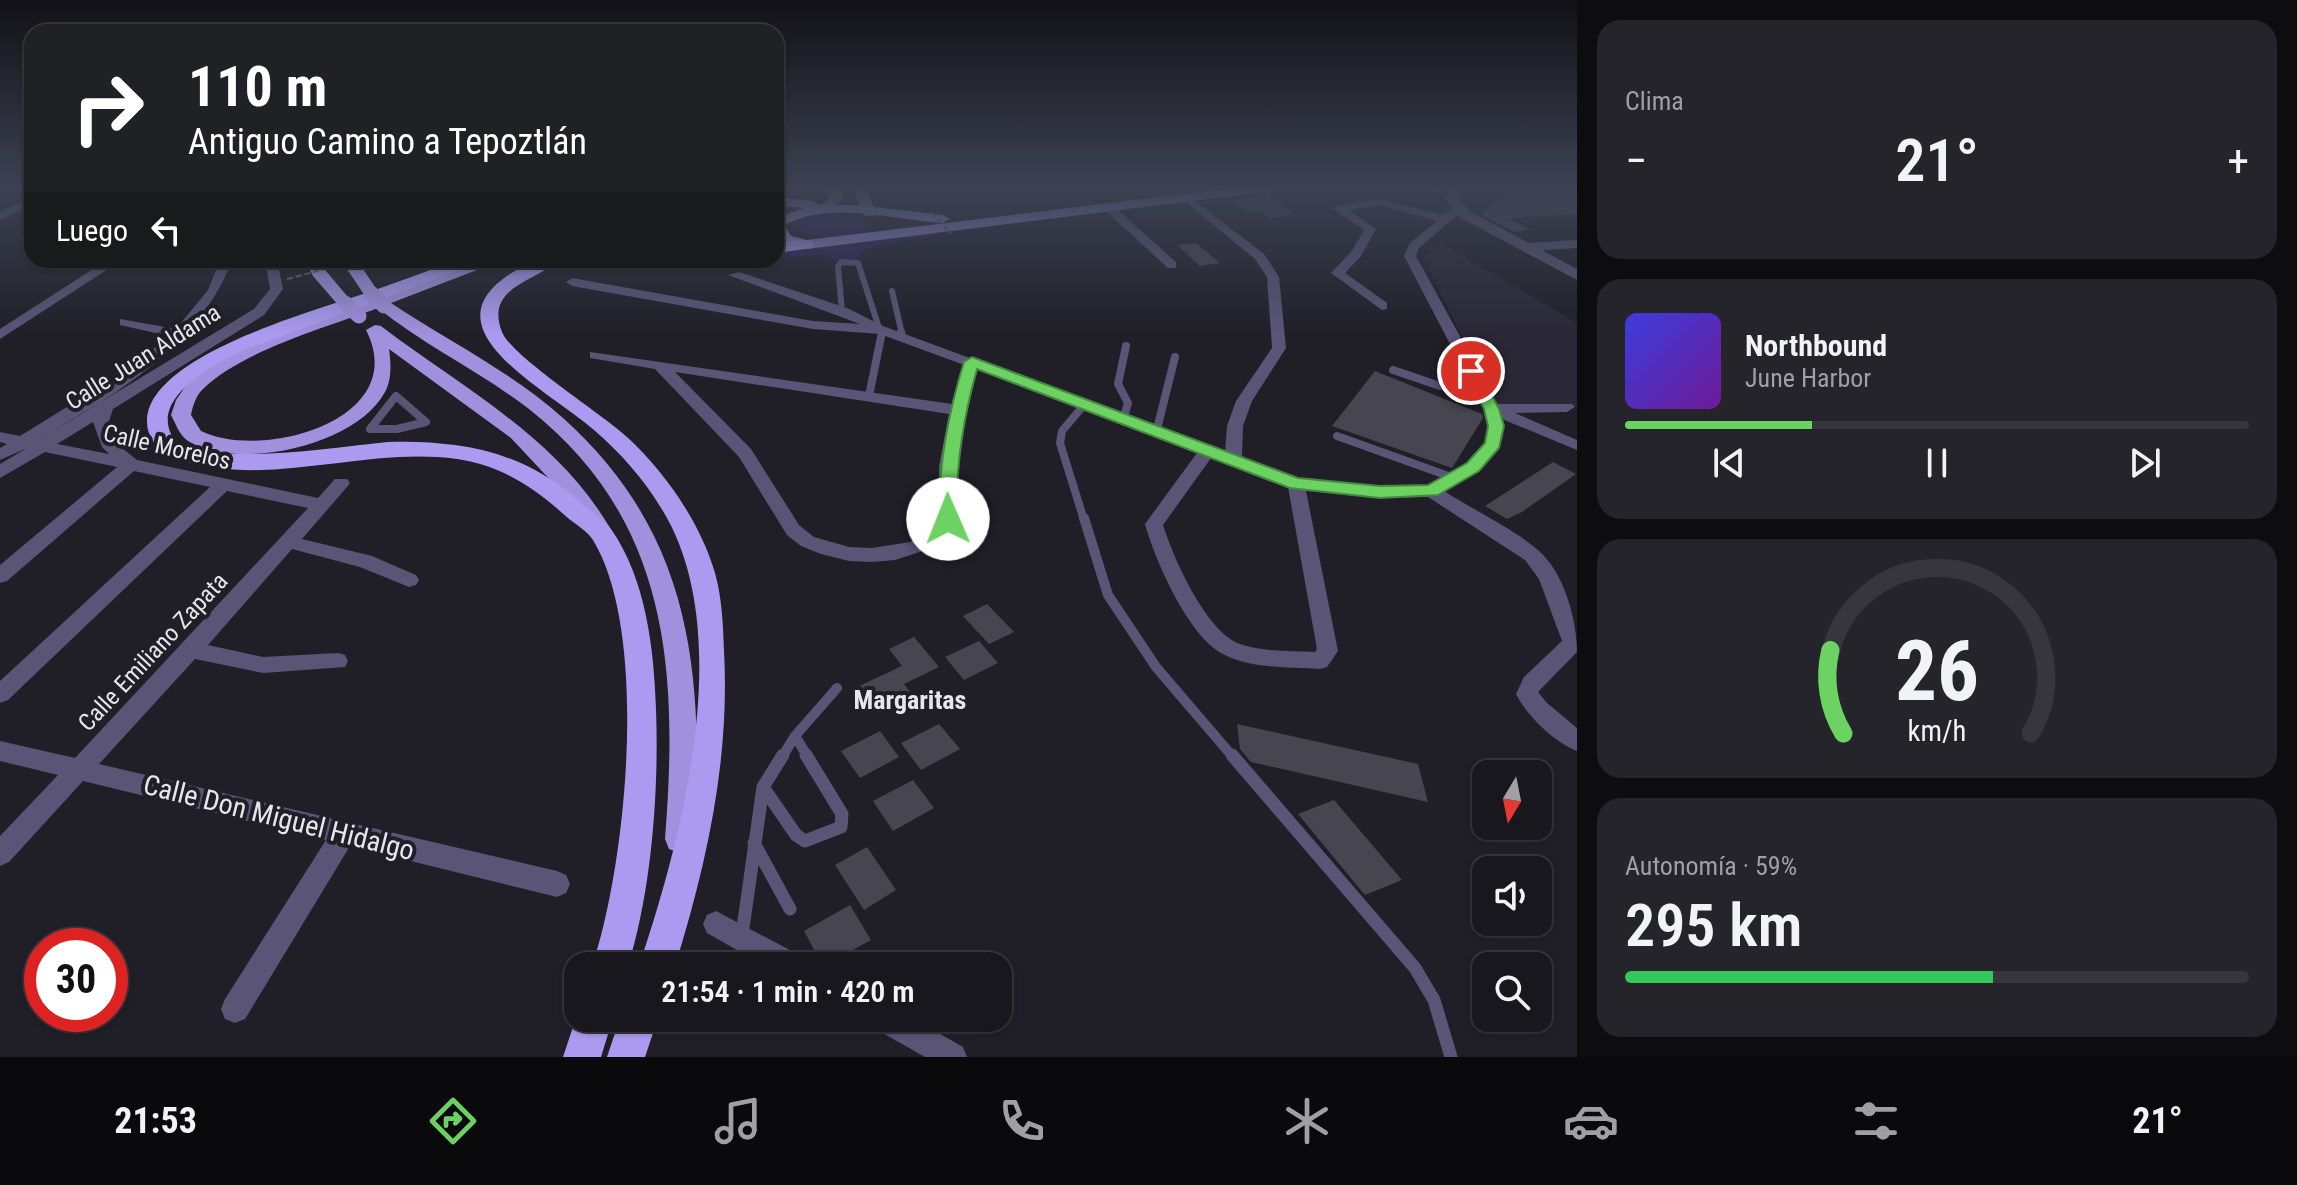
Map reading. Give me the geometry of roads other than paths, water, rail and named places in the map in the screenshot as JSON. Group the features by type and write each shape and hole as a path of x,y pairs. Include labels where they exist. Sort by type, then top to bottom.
{"highway":[{"path":"784,247 807,245"},
{"path":"317,268 352,310 377,331 487,409 517,435 562,480 603,535 630,609 642,707 642,758 625,918 614,952"},
{"path":"355,268 377,300 555,420 609,477 625,501 659,570 678,642 684,694 686,760 670,927"},
{"path":"450,268 262,337 204,363 183,377 168,394 158,414 161,439 178,451 197,458 245,462 387,449 431,449 496,462 540,481 603,535"},
{"path":"377,331 382,363 375,394 360,411 332,429 302,441 233,447 190,433 181,415 185,400 196,385 224,364 306,329 473,268"},
{"path":"533,268 499,292 490,306 491,333 501,348 605,429 651,476 687,533 703,577 713,671 709,748 694,838 662,952"},
{"path":"582,1057 590,1032"},
{"path":"626,1057 634,1032"}],"main road":[{"path":"784,236 807,245 887,236"}],"street":[{"path":"1140,236 1172,265"},
{"path":"1233,462 1235,426 1244,401 1279,348 1273,277 1260,257 1234,236"},
{"path":"1366,236 1357,253 1337,273 1382,306"},
{"path":"734,275 842,311 882,330 1296,484 1380,492 1431,491 1473,467 1493,444 1496,426 1492,409 1410,256 1414,246 1424,236"},
{"path":"1509,236 1577,275"},
{"path":"1528,247 1577,244"},
{"path":"0,335 104,268"},
{"path":"0,455 130,373 181,334 214,294 223,268"},
{"name":"Calle Juan Aldama","path":"0,472 259,312 276,296 278,282 274,268"},
{"path":"572,282 813,325 882,330"},
{"path":"125,322 181,334"},
{"path":"595,355 957,410"},
{"path":"660,365 745,453 793,530 810,543 839,552 879,555 905,553 935,537 948,519 947,476 957,410 972,362"},
{"path":"130,373 150,380"},
{"path":"0,576 131,464 110,447 100,424 106,406"},
{"path":"1492,409 1567,407"},
{"path":"1492,409 1575,445"},
{"name":"Calle Morelos","path":"0,437 323,505"},
{"path":"1207,452 1154,524 1158,541 1206,628 1219,643 1233,650 1320,661 1328,651 1296,484"},
{"name":"Calle Emiliano Zapata","path":"0,854 191,650 341,483"},
{"path":"0,694 223,485"},
{"path":"1431,491 1532,555 1545,569 1558,596 1560,621 1575,642 1531,683 1527,694 1539,710 1577,741"},
{"path":"289,542 365,561 409,580"},
{"path":"191,650 263,665 338,661"},
{"name":"Calle Don Miguel Hidalgo","path":"0,751 557,884"},
{"path":"235,1009 345,833"},
{"path":"716,924 766,952"},
{"path":"909,1032 953,1057"}],"lane":[{"path":"842,311 838,267 841,262 858,263 882,330 869,396"},
{"path":"892,291 902,336"},
{"path":"1123,420 1128,403 1118,384 1126,346"},
{"path":"1156,433 1175,357"},
{"path":"1393,370 1440,386 1446,384 1442,371 1471,371"},
{"path":"375,394 396,396 426,422 397,429 370,429 396,396"},
{"path":"1084,405 1062,431 1060,443 1108,595 1156,667 1415,968 1434,1000 1451,1057"},
{"path":"387,449 397,429"},
{"path":"1337,436 1454,478"},
{"path":"742,939 763,787 795,736 837,688"},
{"path":"763,787 796,835 805,841 841,827 842,814 795,736"},
{"path":"754,843 790,909"}],"district":[{"name":"Margaritas","path":"910,700"}]}
